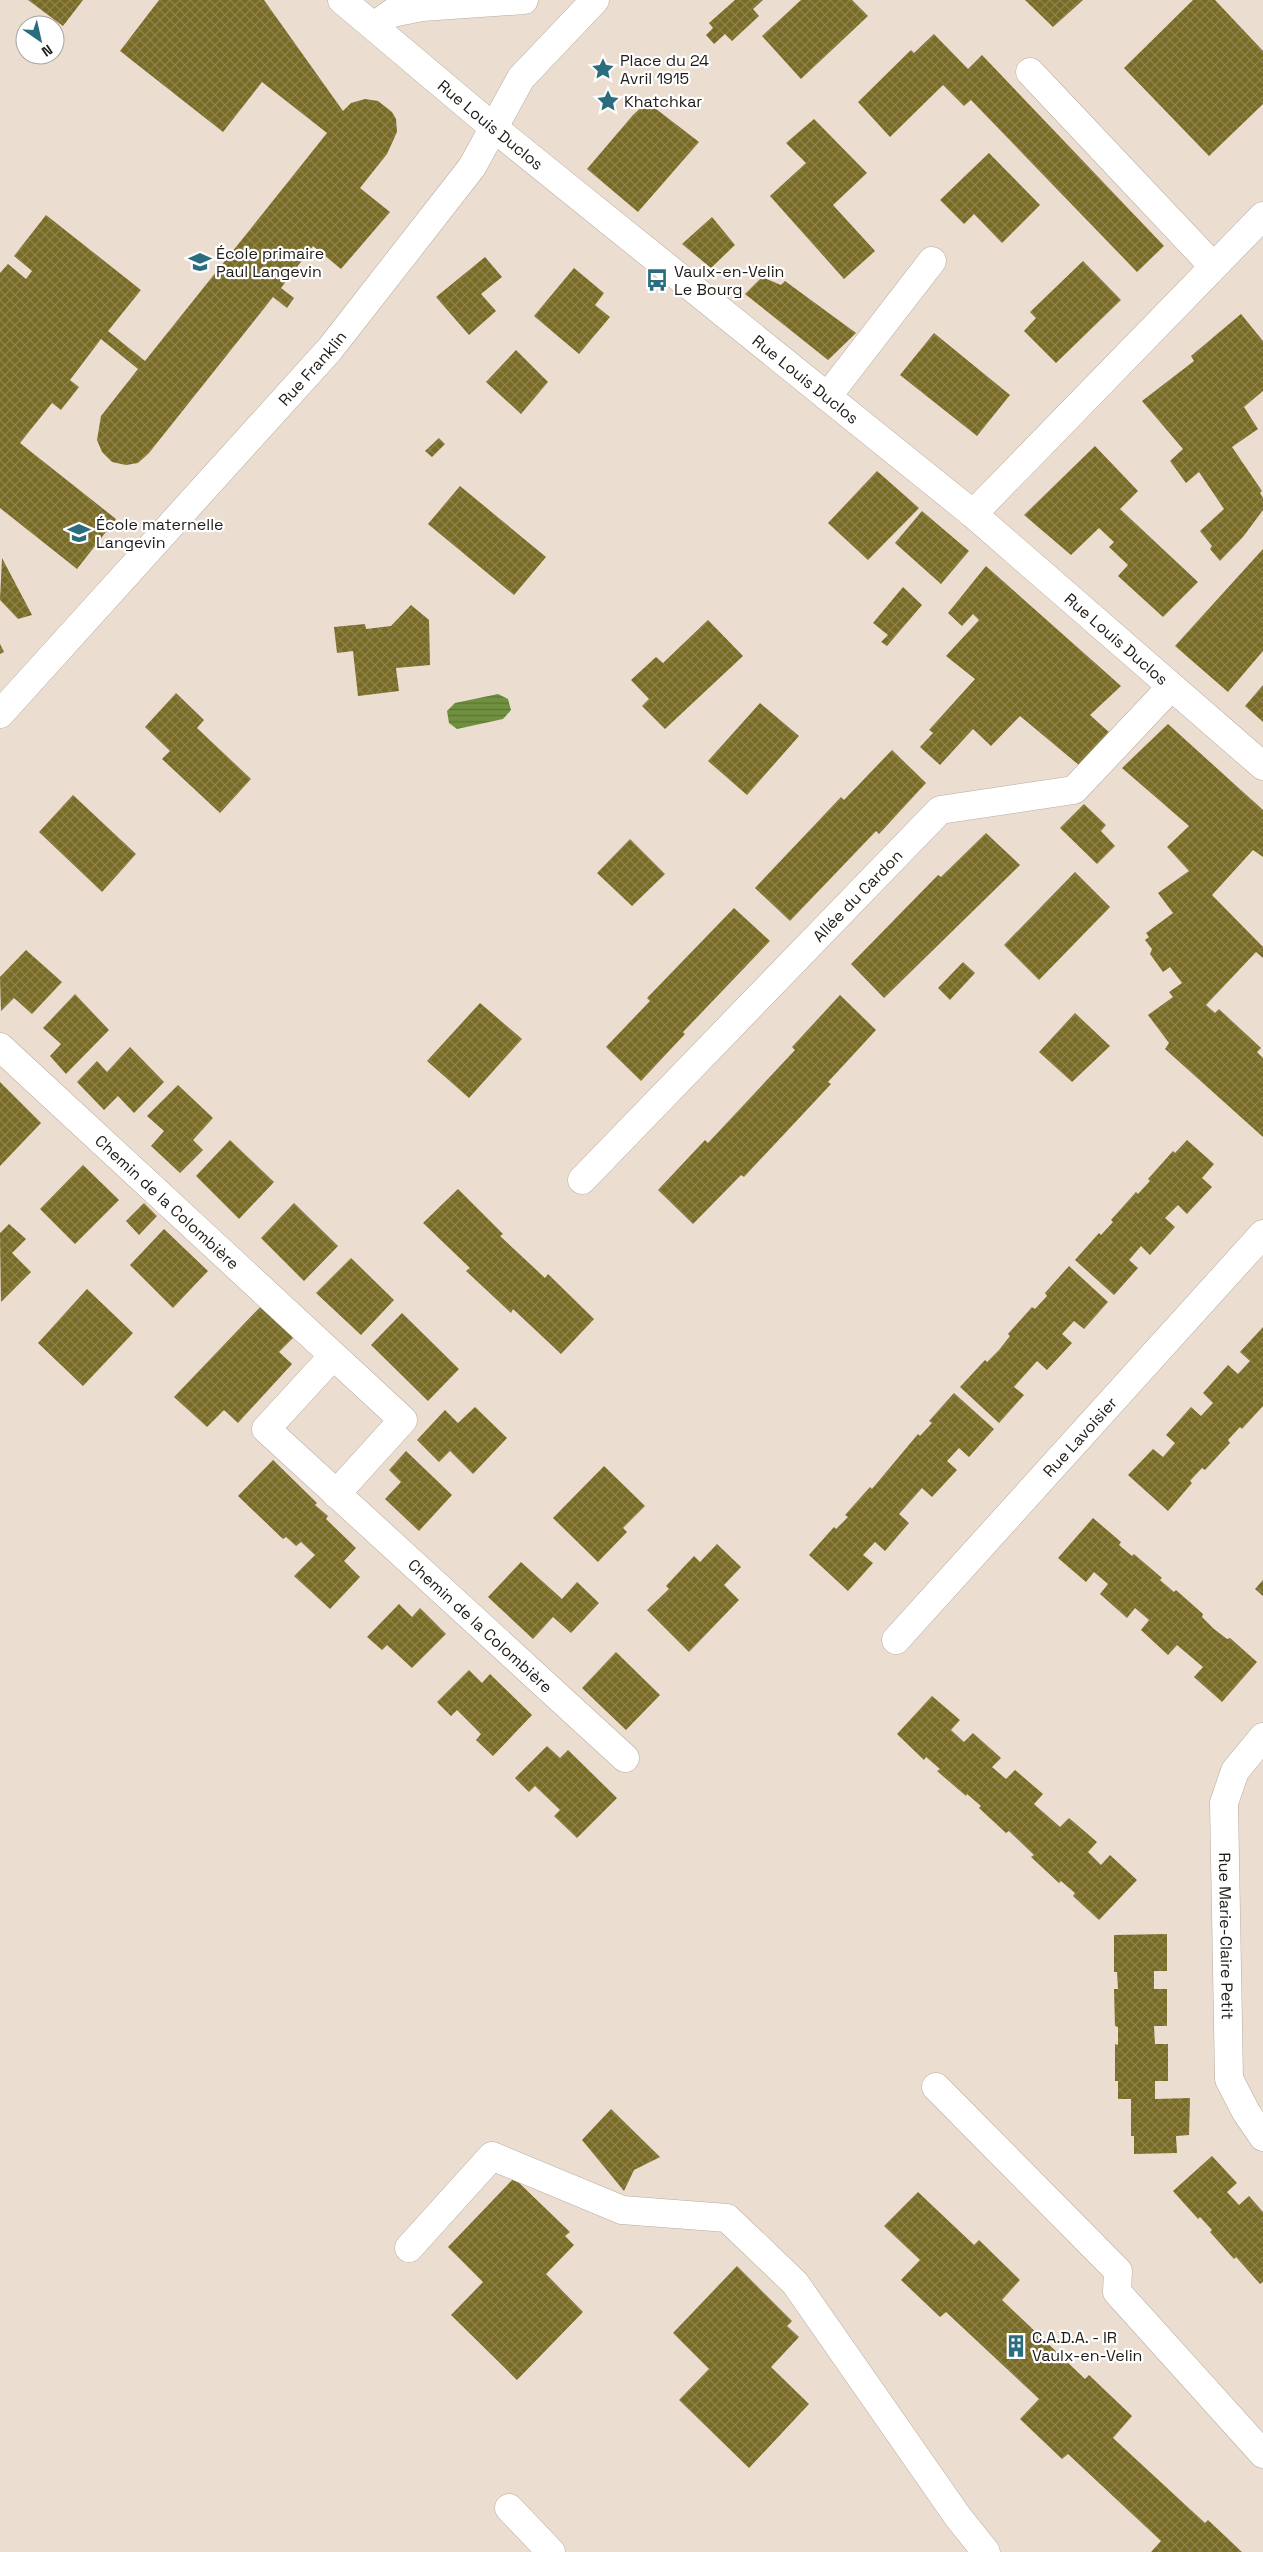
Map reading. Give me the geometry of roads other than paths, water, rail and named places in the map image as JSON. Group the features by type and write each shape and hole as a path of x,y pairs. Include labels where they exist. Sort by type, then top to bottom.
{"street":[{"name":"Rue Louis Duclos","path":"342,0 494,128 973,514 1263,766"},
{"path":"374,26 392,13 422,7 524,0"},
{"name":"Rue Franklin","path":"0,714 330,349 472,167 521,78 595,0"},
{"path":"1030,72 1213,266"},
{"path":"973,514 1263,216"},
{"path":"827,397 932,261"},
{"name":"Allée du Cardon","path":"582,1180 940,810 1074,790 1171,687"},
{"name":"Chemin de la Colombière","path":"0,1047 403,1420 336,1494"},
{"name":"Rue Lavoisier","path":"896,1640 1263,1234"},
{"name":"Chemin de la Colombière","path":"333,1356 266,1429 625,1758"},
{"name":"Rue Marie-Claire Petit","path":"1263,1737 1235,1771 1224,1803 1229,2078 1246,2112 1263,2137"},
{"path":"936,2087 1118,2271 1117,2292 1263,2454"},
{"path":"409,2248 492,2156 622,2210 727,2218 795,2283 958,2517 986,2552"},
{"path":"509,2508 551,2552"}],"place":[{"name":"Place du 24 Avril 1915","path":"603,69"},
{"name":"Khatchkar","path":"608,101"},
{"name":"École primaire Paul Langevin","path":"200,262"},
{"name":"Vaulx-en-Velin Le Bourg","path":"657,280"},
{"name":"École maternelle Langevin","path":"79,533"},
{"name":"C.A.D.A. - IR Vaulx-en-Velin","path":"1016,2346"}]}
